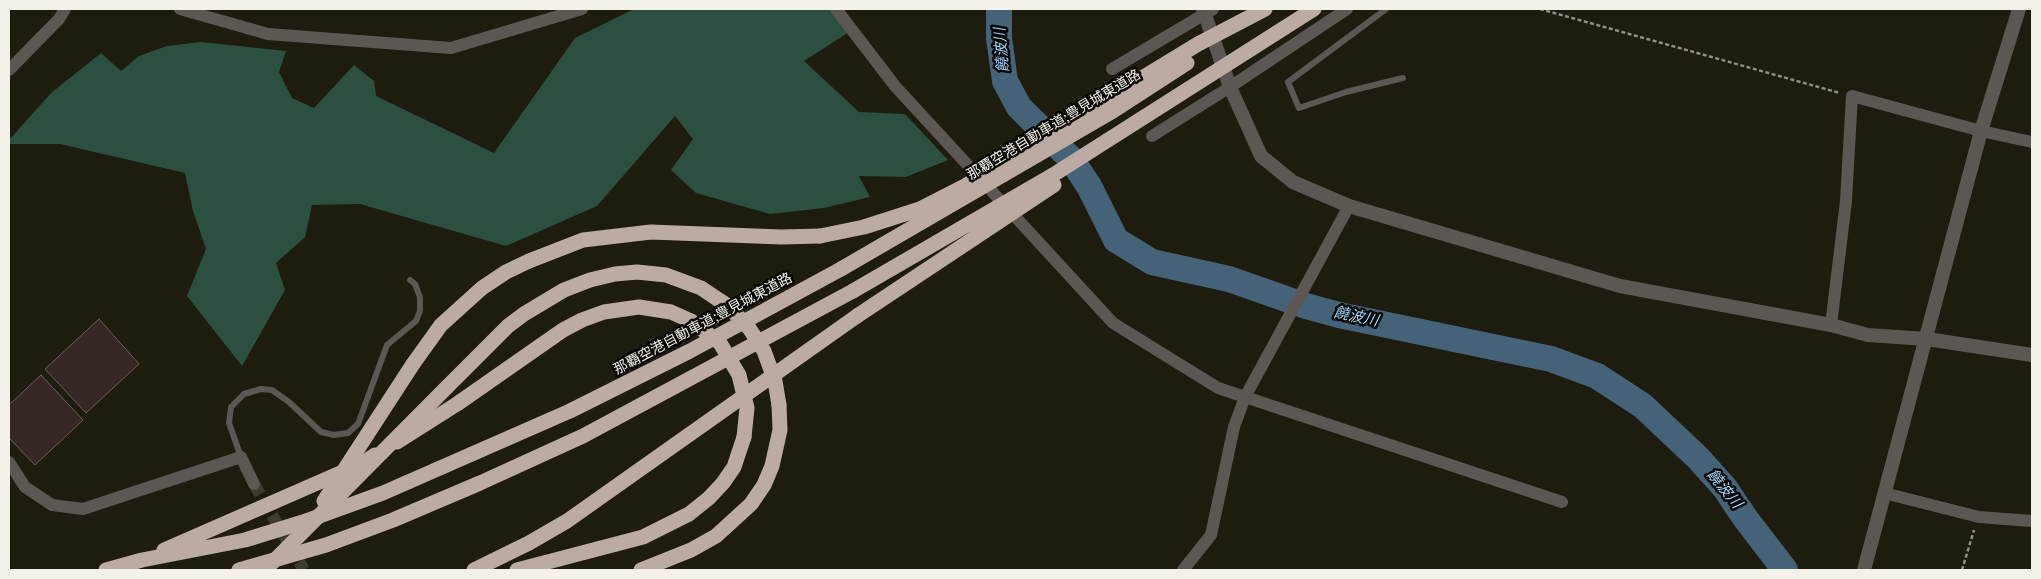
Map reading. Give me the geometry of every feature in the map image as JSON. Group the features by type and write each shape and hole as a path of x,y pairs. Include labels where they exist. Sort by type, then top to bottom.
{"highway":[{"path":"301,533 441,325 482,288 521,264 583,240 651,232 781,237 820,236 864,227 910,212 950,193 1198,44 1265,9"},
{"name":"那覇空港自動車道;豊見城東道路","path":"106,570 142,560 245,540 303,522 391,489 570,410 690,351 841,269 1113,111 1270,9"},
{"path":"239,570 335,542 393,520 480,484 583,436 853,291 982,219 1314,9"},
{"path":"474,570 529,543 612,490 858,316 1022,208 1200,82"},
{"path":"265,570 508,326 564,290 590,280 615,274 637,272 666,275 701,288 728,306 749,328 764,351 775,381 779,405 780,430 775,457 764,485 751,504 716,536 691,550 641,570"},
{"path":"142,560 363,463 457,404 563,330 582,320 604,312 639,307 671,312 691,321 720,343 739,375 747,408 744,437 734,467 723,483 689,514 643,537 517,570"}],"street":[{"path":"9,70 59,19 65,9"},
{"path":"180,9 268,34 451,48 582,9"},
{"path":"836,9 895,86 1112,324 1218,388 1562,502"},
{"path":"1152,136 1230,87 1347,9"},
{"path":"1864,570 1981,132 2018,9"},
{"path":"1112,69 1207,10 1230,87 1261,156 1293,182 1349,206 1620,286 1831,325 1868,335 1927,339 2032,355"},
{"path":"1831,325 1846,201 1852,96 1981,132 2032,142"},
{"path":"1183,570 1211,535 1234,427 1245,397 1349,206"},
{"path":"9,462 25,487 52,505 83,509 241,457 254,484"},
{"path":"1884,493 1978,517 2032,521"}],"lane":[{"path":"1386,9 1288,82 1300,108 1346,92 1403,78"},
{"path":"241,457 229,423 231,407 244,394 261,389 272,390 289,402 321,432 334,435 348,433 358,424 387,345 416,321 420,311 420,297 415,284 410,280"}],"path":[{"path":"1540,9 1852,96"},
{"path":"1962,570 1978,517"}],"green space":[{"path":"634,9 830,9 849,32 804,61 859,112 905,114 948,160 906,177 859,176 870,197 824,208 770,214 696,193 671,170 693,139 675,116 597,206 506,246 360,204 312,205 305,237 276,263 285,290 242,366 187,296 206,249 193,211 185,173 60,144 9,144 9,140 51,93 101,53 121,71 139,56 167,46 201,42 286,51 279,72 292,98 314,108 354,65 374,81 376,96 494,153 575,38"}],"building":[{"path":"99,319 139,364 86,413 45,369"},
{"path":"41,375 83,420 35,465 9,438 9,405"}],"waterway":[{"name":"饒波川","path":"999,9 999,38 1005,81 1019,107 1071,159 1089,186 1116,240 1152,262 1229,279 1306,306 1339,315 1551,359 1597,376 1643,406 1698,458 1725,488 1745,518 1785,570"}],"tunnel":[{"path":"254,484 304,570"}]}
